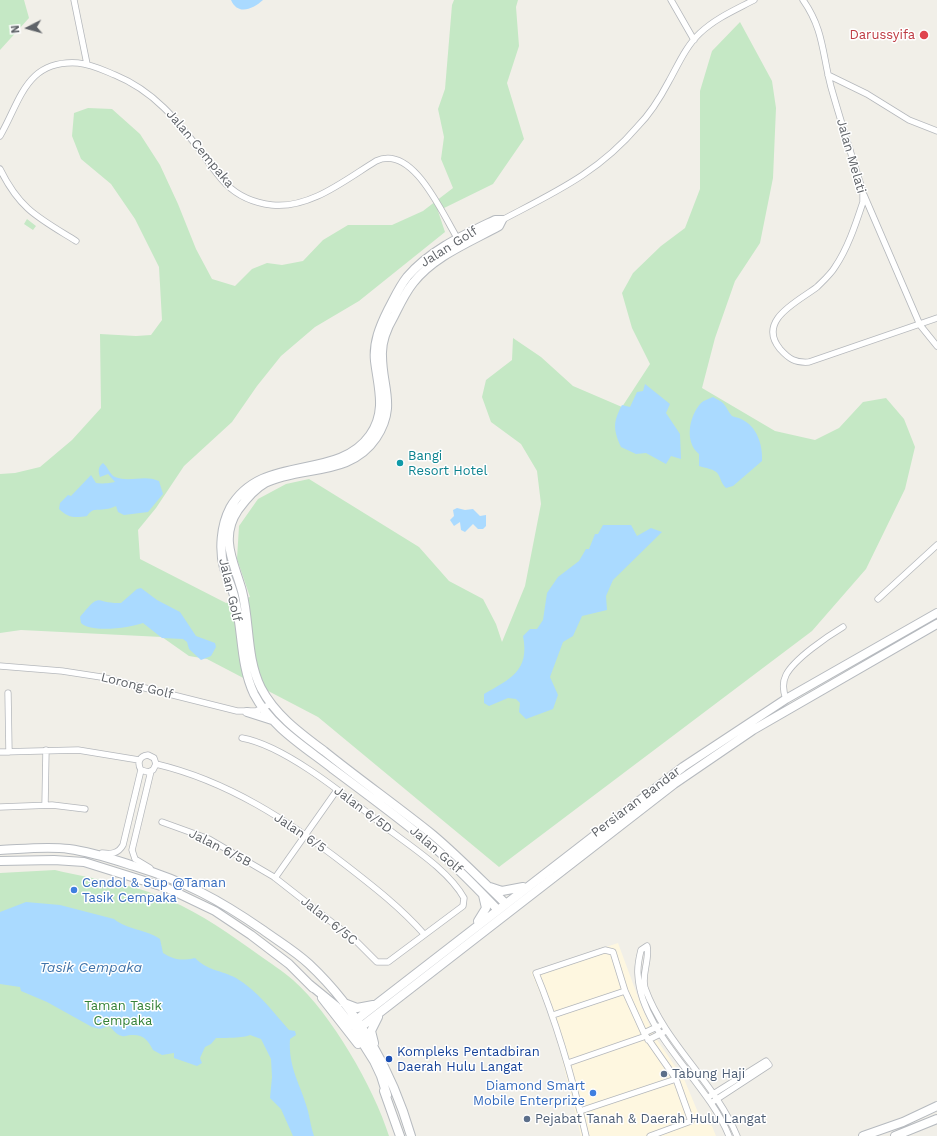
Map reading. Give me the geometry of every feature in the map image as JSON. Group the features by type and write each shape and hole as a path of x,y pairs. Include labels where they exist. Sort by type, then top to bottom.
{"main road":[{"name":"Jalan Golf","path":"430,838 294,727 271,704 255,671 244,602 230,557 228,544 232,523 245,500 267,482 341,465 355,458 375,440 381,429 388,404 388,392 382,358 384,338 407,290 431,256 460,242 495,220 502,220"},
{"name":"Jalan Golf","path":"419,271 398,290 377,337 374,354 381,401 378,418 370,436 356,449 337,459 278,472 251,484 239,495 226,518 223,527 222,556 235,600 246,673 255,695 263,709 295,740 463,861 484,889 502,907"},
{"name":"Persiaran Bandar","path":"357,1025 376,1004 682,767 786,699 937,613"},
{"name":"Persiaran Bandar","path":"357,1025 384,1008 457,953 674,784 753,730 937,624"},
{"path":"245,712 251,707 255,695"},
{"path":"245,712 273,720"},
{"path":"0,850 47,848 88,852 171,877 208,894 278,941 307,963 327,982 377,1052 383,1062 404,1114 411,1136"},
{"path":"0,862 54,860 84,862 167,888 216,911 289,964 309,984 357,1025 374,1061 400,1136"},
{"path":"457,953 472,935 502,907 534,887 553,878"},
{"path":"474,927 486,908 484,889 502,891 513,890 529,885"},
{"path":"309,984 356,1042 387,1095"},
{"path":"342,1001 357,1008 376,1004"},
{"path":"377,1052 371,1034 371,1028 384,1008"},
{"path":"863,1136 903,1122 937,1106"},
{"path":"404,1114 400,1119 405,1136"},
{"path":"895,1136 937,1119"}],"street":[{"path":"74,0 87,64"},
{"path":"671,0 694,40"},
{"name":"Jalan Golf","path":"502,220 581,177 620,146 653,109 694,40 718,19 754,0"},
{"name":"Jalan Melati","path":"804,0 818,27 828,75 863,192 863,202 858,217 835,267 817,287 787,307 776,321 774,337 779,346 791,360 809,362 937,318"},
{"name":"Jalan Cempaka","path":"0,136 27,85 37,74 60,64 87,64 134,84 159,101 173,116 226,184 242,196 258,202 273,205 301,202 329,190 381,158 392,158 406,166 425,183 438,202 460,242"},
{"path":"828,75 867,94 909,120 937,131"},
{"path":"0,169 12,192 29,211 76,241"},
{"path":"863,192 920,325 937,346"},
{"path":"878,599 937,545"},
{"path":"786,699 783,687 788,671 825,637 843,627"},
{"name":"Lorong Golf","path":"0,666 57,670 101,677 215,707 245,712 263,709 271,704"},
{"path":"8,692 9,752"},
{"name":"Jalan 6/5D","path":"242,738 254,740 276,751 337,790 432,862 460,890 464,898 462,906 424,934"},
{"path":"45,805 46,750"},
{"path":"0,752 78,750 139,760"},
{"path":"88,852 112,854 120,850 141,770 139,760 144,755 150,755 154,758 156,764 151,771 132,850 133,855 139,862 171,877"},
{"name":"Jalan 6/5","path":"156,764 182,771 232,791 305,834 392,901 424,934"},
{"path":"141,770 148,772 151,771"},
{"path":"275,878 337,790"},
{"path":"0,806 45,805 85,809"},
{"name":"Jalan 6/5B","path":"162,822 209,839 275,878"},
{"name":"Jalan 6/5C","path":"275,878 357,942 372,959 383,963 388,962 424,934"},
{"path":"729,1136 713,1098 663,1025 645,987 648,952 647,946 641,950 637,973 642,996 661,1034 713,1098 728,1116 737,1136"},
{"path":"586,1136 568,1063 553,1015 536,973 605,950 612,952 626,991 646,1037 676,1079 691,1122 650,1136"},
{"path":"553,1015 626,991"},
{"path":"646,1037 657,1027 663,1025"},
{"path":"568,1063 667,1031"},
{"path":"766,1061 768,1065 713,1098 766,1061"},
{"path":"580,1111 676,1079"}],"shaded area":[{"path":"618,943 642,1008 655,1037 684,1079 702,1122 712,1126 716,1136 581,1136 560,1051 548,1012 531,972"}],"green space":[{"path":"0,0 24,0 29,18 0,50"},
{"path":"454,0 518,0 516,7 519,46 507,83 524,139 493,184 438,211 445,232 359,301 315,327 281,356 257,386 232,422 184,466 156,508 138,530 140,559 226,603 250,597 237,559 239,526 258,499 286,484 309,479 419,547 449,581 483,599 496,624 502,642 525,586 541,504 537,471 521,444 491,422 482,397 486,380 512,360 513,338 541,357 573,386 622,407 650,364 632,328 622,293 633,273 661,246 685,228 700,189 700,91 712,51 740,22 772,81 776,108 773,178 760,243 735,281 715,338 702,388 775,431 815,440 839,428 863,402 886,398 904,419 915,447 905,489 866,569 812,631 499,867 318,717 207,659 189,656 162,637 21,630 0,633 0,474 15,473 40,467 72,440 101,408 100,334 136,336 151,335 162,320 159,267 135,219 111,184 81,159 72,136 74,113 88,108 112,109 140,134 160,165 196,249 212,279 235,286 252,269 267,263 282,265 303,261 323,240 348,225 392,225 423,211 453,188 441,159 444,137 438,109 445,89 452,5"},
{"path":"27,219 36,226 33,230 24,224"},
{"name":"Taman Tasik Cempaka","path":"55,870 113,882 156,894 216,925 281,970 307,994 322,1012 350,1052 373,1096 389,1136 0,1136 0,873"}],"water":[{"path":"231,0 263,0 255,6 242,9 234,5"},
{"path":"645,384 670,404 666,413 680,434 681,459 671,456 666,464 646,453 636,454 621,447 615,430 617,416 622,405 630,407 637,392 643,391"},
{"path":"713,397 723,403 732,416 740,418 751,426 758,437 762,455 762,461 733,486 726,488 717,472 699,466 699,454 691,443 690,436 691,422 697,408 702,402"},
{"path":"103,463 112,475 121,479 148,478 159,481 163,494 148,512 124,515 118,512 116,506 107,509 93,510 87,516 83,517 72,517 62,512 59,509 60,503 68,495 71,496 91,475 96,483 115,482 108,474 100,477 99,469"},
{"path":"457,508 465,510 473,509 480,516 486,515 486,526 483,529 478,529 473,524 465,532 461,530 460,522 454,526 450,520 454,516 453,510"},
{"path":"603,525 631,525 637,536 651,528 662,532 613,580 606,596 607,610 582,616 573,636 563,642 550,677 558,695 553,709 526,719 519,712 520,703 516,699 508,698 489,706 484,703 484,694 510,678 521,666 524,658 523,636 530,629 537,629 543,620 547,593 558,577 579,561 586,549 589,549 595,534 598,534"},
{"path":"141,588 157,600 180,612 196,636 215,643 216,647 211,656 201,660 189,649 187,642 183,639 162,638 143,623 129,627 102,629 86,626 81,623 80,617 96,601 99,600 112,603 121,603 137,589"},
{"name":"Tasik Cempaka","path":"26,902 60,905 114,919 119,923 149,933 160,939 163,953 167,955 178,959 195,958 210,968 230,975 244,983 264,1002 289,1030 295,1031 296,1035 290,1039 291,1059 308,1111 314,1136 293,1136 281,1109 270,1098 272,1077 271,1059 261,1039 250,1035 216,1038 211,1044 205,1047 200,1058 202,1063 197,1066 174,1058 174,1053 162,1055 153,1050 145,1038 135,1035 122,1036 116,1033 109,1026 100,1029 92,1027 47,1002 21,991 20,987 0,984 0,912"}],"place":[{"name":"Darussyifa","path":"924,35"},
{"name":"Bangi Resort Hotel","path":"400,463"},
{"name":"Cendol & Sup @Taman Tasik Cempaka","path":"74,890"},
{"name":"Kompleks Pentadbiran Daerah Hulu Langat","path":"389,1059"},
{"name":"Tabung Haji","path":"664,1074"},
{"name":"Diamond Smart Mobile Enterprize","path":"593,1093"},
{"name":"Pejabat Tanah & Daerah Hulu Langat","path":"527,1119"}]}
